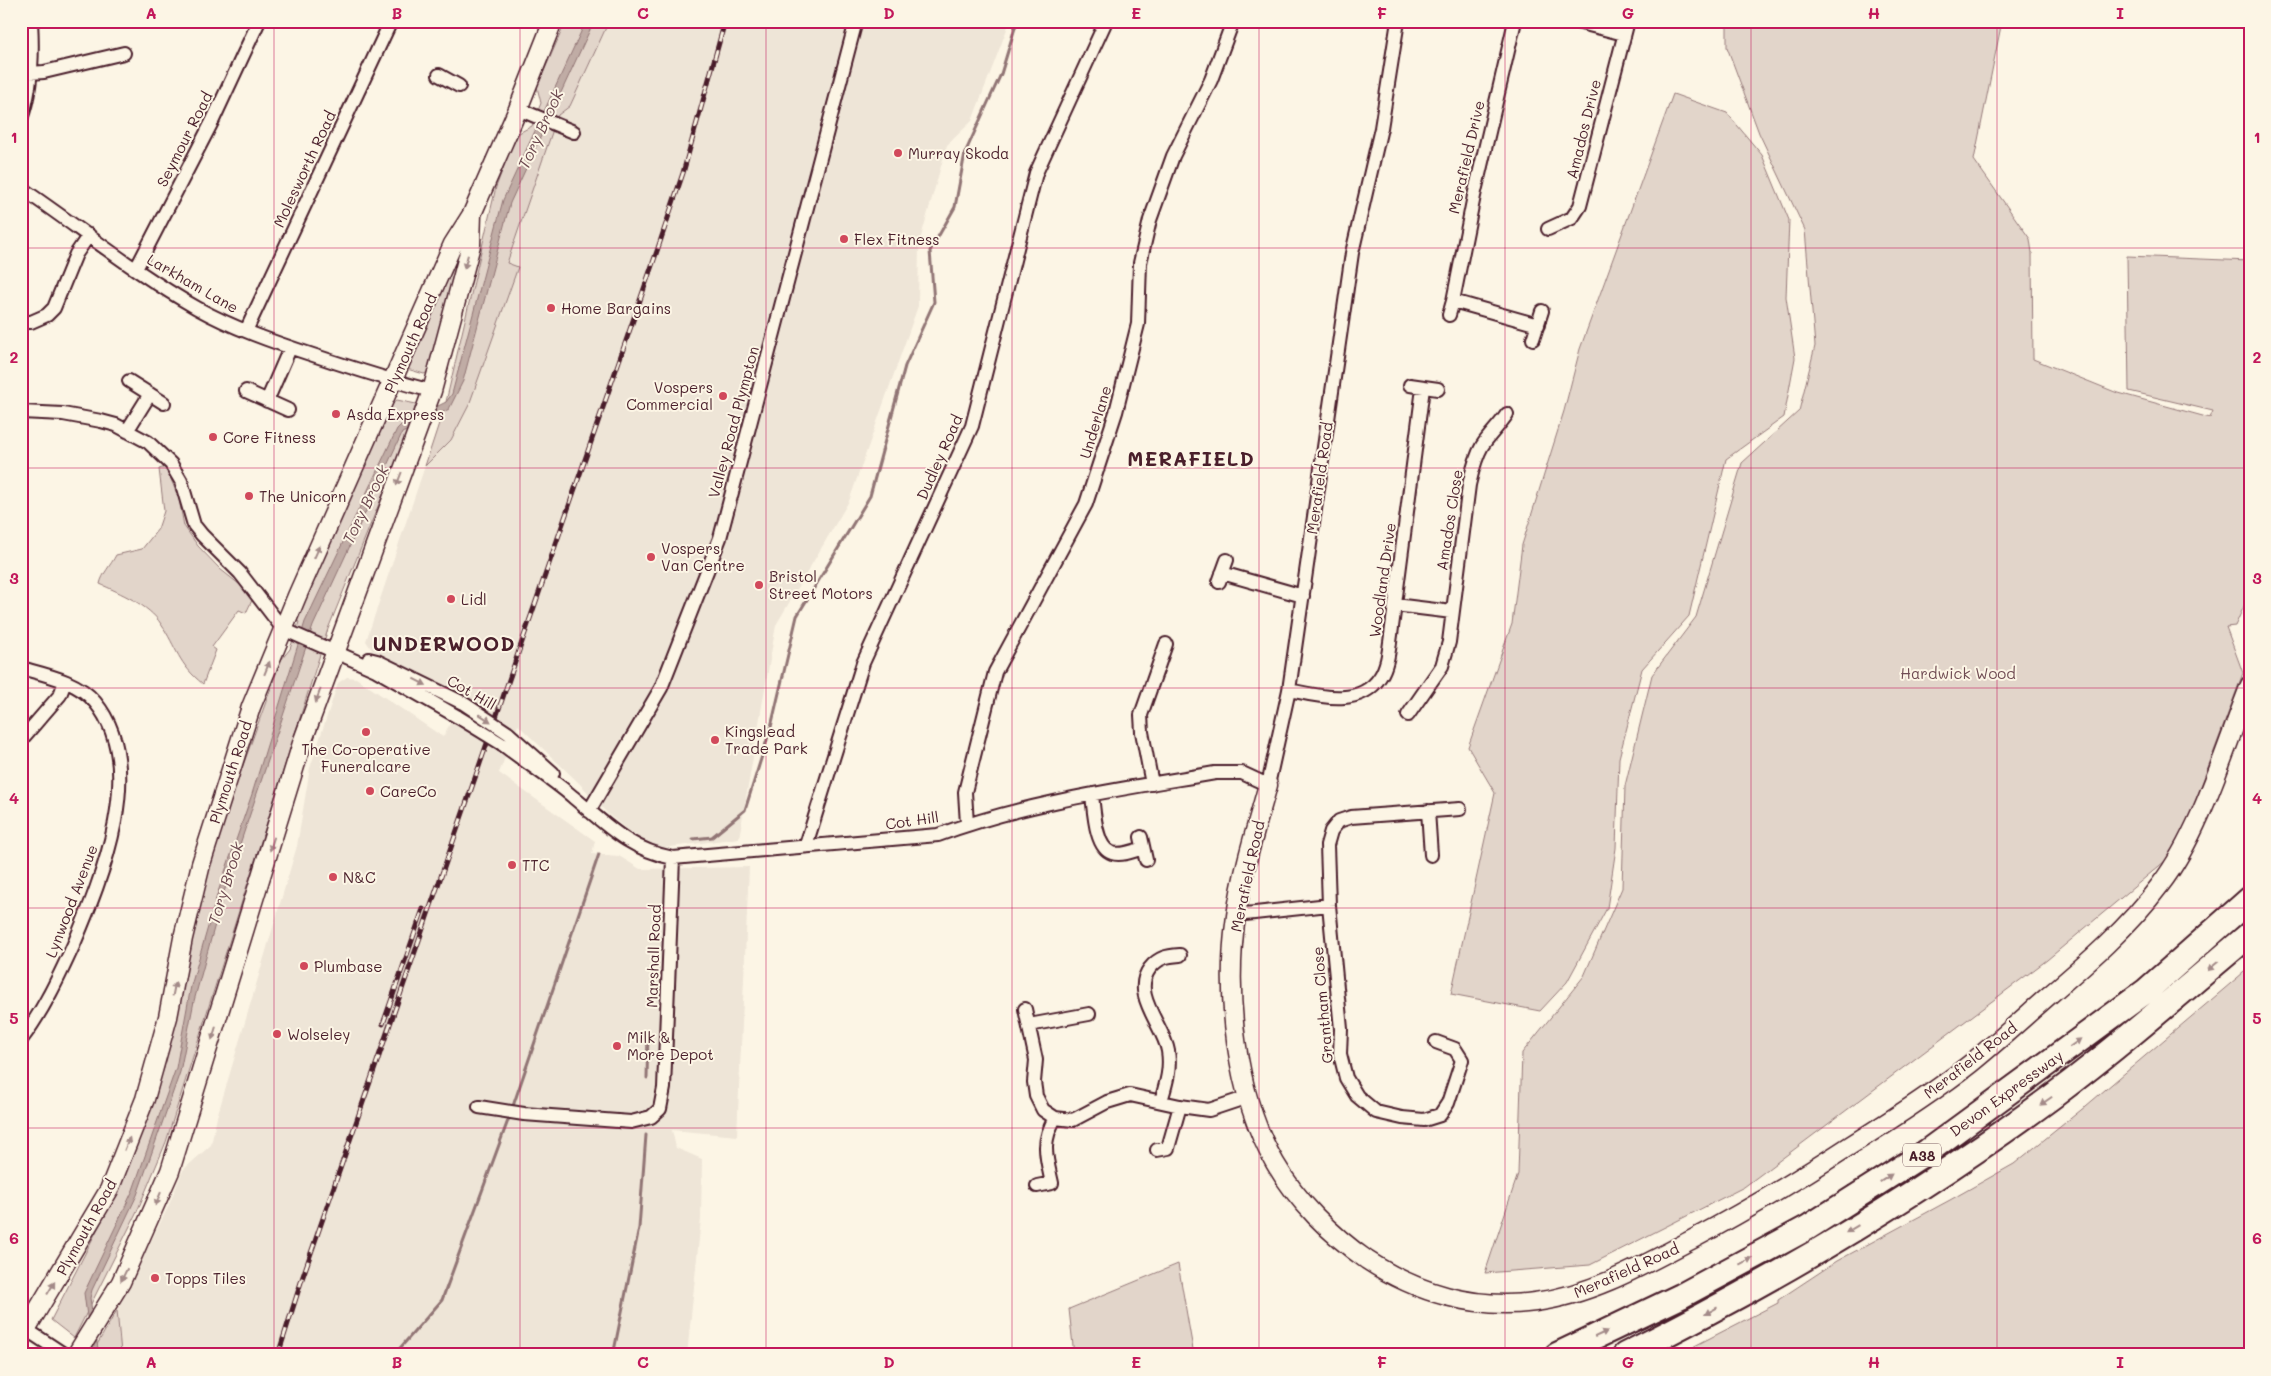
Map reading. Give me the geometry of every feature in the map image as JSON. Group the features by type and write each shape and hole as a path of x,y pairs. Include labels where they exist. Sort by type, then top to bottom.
{"highway":[{"name":"Devon Expressway","path":"1557,1355 1681,1296 1799,1233 1928,1151 2146,991 2250,899"},
{"name":"Devon Expressway","path":"1624,1355 1690,1322 1794,1264 1938,1177 2054,1095 2159,1011 2250,934"}],"main road":[{"name":"Plymouth Road","path":"23,1331 109,1190 145,1099 168,1017 183,938 201,864 251,707 290,632 453,244 472,214 518,109 553,21"},
{"name":"Plymouth Road","path":"76,1355 120,1282 171,1166 303,740 432,391 471,245 472,214"},
{"name":"Merafield Road","path":"1268,785 1250,846 1236,915 1232,982 1236,1039 1248,1097 1261,1135 1275,1163 1302,1202 1350,1248 1385,1272 1426,1291 1476,1303 1534,1303 1580,1293 1645,1265 1728,1221 1896,1117 1970,1064 2093,958 2138,913 2164,880 2202,809 2250,685"}],"street":[{"path":"21,118 28,91 30,73 31,21"},
{"name":"Seymour Road","path":"136,270 212,122 259,21"},
{"name":"Molesworth Road","path":"246,331 391,21"},
{"name":"Valley Road Plympton","path":"589,810 661,688 720,538 856,21"},
{"name":"Dudley Road","path":"806,846 863,663 972,426 1036,174 1106,21"},
{"name":"Underlane","path":"967,824 965,792 995,672 1086,504 1116,412 1138,324 1140,263 1150,220 1173,156 1211,80 1233,21"},
{"name":"Merafield Road","path":"1268,785 1289,690 1327,414 1352,253 1381,128 1398,21"},
{"name":"Merafield Drive","path":"1449,315 1515,21"},
{"path":"1572,21 1624,34"},
{"name":"Amados Drive","path":"1548,229 1572,218 1580,206 1628,21"},
{"path":"30,73 44,72 124,53"},
{"path":"438,75 459,86"},
{"path":"518,109 574,132"},
{"name":"Larkham Lane","path":"21,188 136,270 197,308 246,331 290,348 394,382 432,391"},
{"path":"21,322 30,322 47,315 54,308 76,254 88,235"},
{"path":"1453,301 1538,324"},
{"path":"1533,339 1542,311"},
{"path":"267,401 290,348"},
{"path":"129,381 164,403"},
{"path":"1410,385 1438,389"},
{"name":"Woodland Drive","path":"1289,690 1330,698 1352,696 1368,688 1380,677 1387,658 1395,605 1423,388"},
{"path":"246,391 288,410"},
{"path":"127,431 150,394"},
{"path":"21,412 63,414 101,421 148,442 171,464 181,481 194,525 240,574 290,632"},
{"name":"Amados Close","path":"1408,715 1442,666 1449,642 1469,485 1475,461 1483,445 1507,414"},
{"path":"1227,560 1220,578 1302,596"},
{"path":"1395,605 1452,612"},
{"name":"Cot Hill","path":"290,632 376,670 458,717 505,739"},
{"path":"1152,784 1142,732 1141,715 1166,644"},
{"name":"Cot Hill","path":"335,651 377,661 463,703 505,739 555,775 572,796 633,845 654,854 673,858 898,840 938,835 967,824 1051,802 1215,773 1242,774 1268,785"},
{"name":"Lynwood Avenue","path":"21,668 65,682 81,690 96,703 112,730 117,752 116,811 111,841 86,916 63,968 21,1040"},
{"path":"21,740 60,695 65,682"},
{"path":"1092,795 1102,847 1111,853 1143,849"},
{"name":"Grantham Close","path":"1436,1042 1455,1049 1462,1060 1448,1102 1440,1115 1424,1120 1402,1118 1376,1112 1357,1096 1346,1078 1340,1054 1341,1029 1329,904 1327,845 1331,832 1340,822 1351,817 1460,809"},
{"path":"1428,811 1431,855"},
{"name":"Marshall Road","path":"479,1107 524,1114 631,1122 652,1117 660,1109 664,1088 673,858"},
{"path":"1236,915 1329,904"},
{"path":"1161,1101 1170,1069 1168,1049 1152,1014 1144,988 1147,972 1156,960 1166,956 1180,955"},
{"path":"1025,1008 1036,1060 1034,1082 1036,1096 1043,1110 1055,1118 1073,1120 1106,1102 1130,1096 1209,1110 1248,1097"},
{"path":"1029,1025 1089,1014"},
{"path":"1157,1150 1168,1148 1180,1106"},
{"path":"1037,1186 1052,1183 1045,1144 1047,1132 1055,1118"},
{"path":"23,1331 65,1355"}],"shaded area":[{"path":"609,21 1010,21 972,121 947,145 919,244 918,306 849,501 776,625 739,838 663,848 637,838 608,814 579,783 518,725 499,773 595,841 592,854 619,856 640,869 749,867 737,1136 672,1130 676,1148 702,1159 701,1219 687,1355 121,1353 117,1310 168,1207 183,1170 211,1145 217,1117 297,846 310,768 338,683 347,677 356,678 443,737 463,698 392,661 389,657 372,650 366,641 425,466 451,440 518,267 507,263 558,114 570,106"}],"green space":[{"path":"566,21 609,21 570,106 558,115 507,263 518,267 469,405 451,440 425,466 446,402 496,187 510,150 519,133 532,126 541,103 537,87"},
{"name":"Hardwick Wood","path":"1727,21 2002,21 1974,160 2030,239 2032,253 2033,359 2115,392 2210,418 2213,411 2129,391 2127,256 2250,261 2250,593 2235,626 2226,627 2243,673 2177,851 2047,960 1744,1187 1590,1265 1485,1273 1518,1174 1522,1053 1584,976 1622,888 1625,786 1652,675 1696,617 1742,463 1799,411 1815,346 1805,230 1759,133 1727,47"},
{"path":"1673,94 1727,113 1762,155 1789,220 1786,297 1795,358 1784,417 1726,459 1689,616 1642,669 1619,758 1616,848 1607,908 1567,982 1540,1011 1451,994 1495,793 1468,747 1512,624 1522,545 1564,411 1580,349"},
{"path":"451,266 457,266 430,371 424,374 407,369"},
{"path":"397,400 416,404 409,430 328,629 166,1142 136,1214 74,1338 51,1320 113,1199 164,1068 201,891 214,846 281,660 290,649 299,622 295,619 393,403"},
{"path":"166,467 179,499 184,526 198,546 220,569 254,596 246,613 239,610 212,647 216,650 203,684 183,663 156,617 134,600 100,584 116,555 142,549 158,529 164,511 159,469"},
{"path":"2250,967 2250,1355 1677,1355 1778,1303 1778,1300 1837,1261 2014,1164 2086,1106"},
{"path":"1178,1264 1194,1355 1074,1355 1069,1309"},
{"path":"117,1310 121,1353 125,1355 91,1355"}],"water":[{"name":"Tory Brook","path":"586,21 594,21 510,203 463,381 449,409 402,433 313,626 223,895 194,1001 180,1072 137,1195 92,1290 90,1298 99,1355 92,1355 84,1293 133,1190 176,1068 191,986 218,892 252,794 305,622 397,429 402,424 446,402 452,394 503,200"}],"waterway":[{"path":"693,839 712,837 745,810 771,727 797,616 870,496 905,366 934,302 930,251 955,207 965,153 1001,74 1017,21"},
{"path":"512,1109 599,854"},
{"path":"647,1078 648,1032"},
{"path":"394,1355 442,1300 510,1115"},
{"path":"614,1351 639,1228 646,1135"}],"railway":[{"path":"278,1355 302,1279 657,251 683,173 725,21"},
{"path":"383,1024 423,909"}],"place":[{"name":"Murray Skoda","path":"898,153"},
{"name":"Flex Fitness","path":"844,239"},
{"name":"Home Bargains","path":"551,308"},
{"name":"Vospers Commercial","path":"723,396"},
{"name":"Asda Express","path":"336,414"},
{"name":"Core Fitness","path":"213,437"},
{"name":"The Unicorn","path":"249,496"},
{"name":"Vospers Van Centre","path":"651,557"},
{"name":"Bristol Street Motors","path":"759,585"},
{"name":"Lidl","path":"451,599"},
{"name":"The Co-operative Funeralcare","path":"366,732"},
{"name":"Kingslead Trade Park","path":"715,740"},
{"name":"CareCo","path":"370,791"},
{"name":"TTC","path":"512,865"},
{"name":"N&C","path":"333,877"},
{"name":"Plumbase","path":"304,966"},
{"name":"Wolseley","path":"277,1034"},
{"name":"Milk & More Depot","path":"617,1046"},
{"name":"Topps Tiles","path":"155,1278"}],"district":[{"name":"MERAFIELD","path":"1191,458"},
{"name":"UNDERWOOD","path":"444,643"}]}
